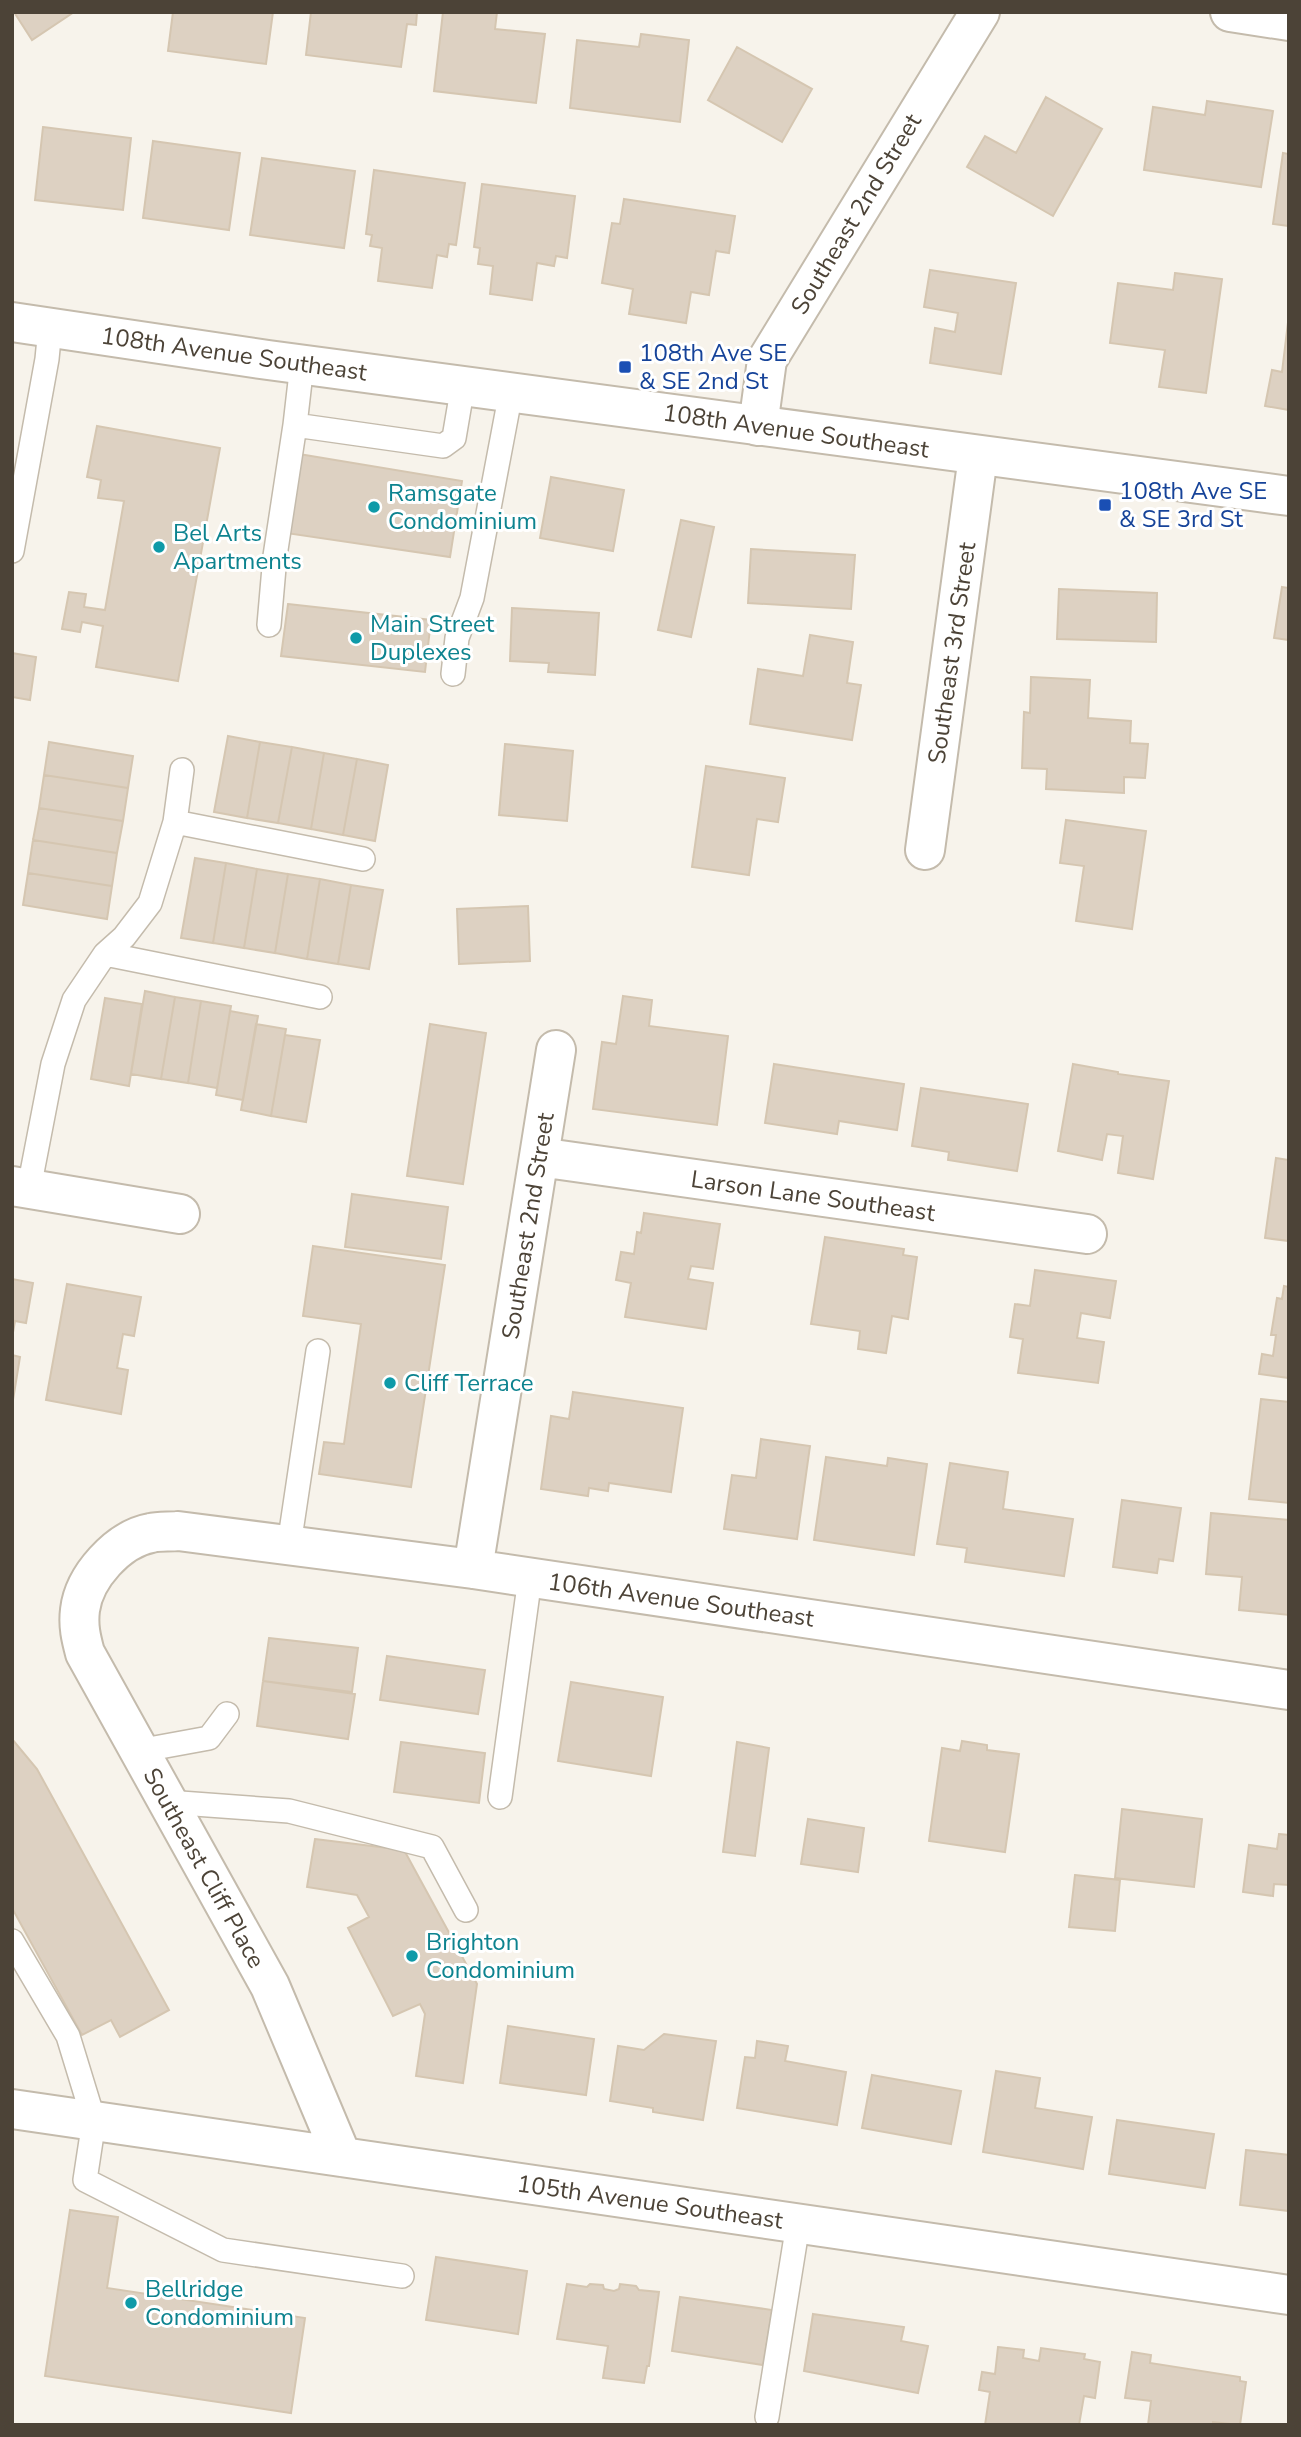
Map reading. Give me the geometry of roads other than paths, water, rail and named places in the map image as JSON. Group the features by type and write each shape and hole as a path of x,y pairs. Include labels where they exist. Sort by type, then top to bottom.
{"street":[{"name":"Southeast 2nd Street","path":"758,426 767,359 980,12"},
{"path":"1230,12 1289,21"},
{"name":"108th Avenue Southeast","path":"12,322 302,364 1289,496"},
{"name":"Southeast 3rd Street","path":"925,850 978,456"},
{"name":"Southeast 2nd Street","path":"473,1569 556,1050"},
{"name":"Larson Lane Southeast","path":"539,1157 1087,1234"},
{"path":"21,1187 180,1214"},
{"name":"106th Avenue Southeast","path":"90,1580 114,1552 130,1540 150,1533 178,1531 530,1577 1289,1690"},
{"name":"Southeast Cliff Place","path":"90,1580 80,1607 79,1630 85,1653 270,1986 342,2157"},
{"name":"105th Avenue Southeast","path":"12,2109 1289,2295"}],"lane":[{"path":"12,551 47,359 50,328"},
{"path":"269,625 275,556 302,364"},
{"path":"295,425 443,446 454,439 463,385"},
{"path":"453,674 457,638 472,598 511,391"},
{"path":"21,1187 53,1064 74,1000 105,954 124,937 150,903 175,822 182,770"},
{"path":"175,822 363,859"},
{"path":"105,954 320,998"},
{"path":"289,1545 318,1351"},
{"path":"500,1797 530,1577"},
{"path":"138,1751 209,1738 227,1714"},
{"path":"167,1802 289,1811 432,1847 466,1910"},
{"path":"12,1941 68,2036 94,2121 85,2180 223,2250 402,2276"},
{"path":"767,2417 798,2224"}],"place":[{"name":"108th Ave SE & SE 2nd St","path":"625,367"},
{"name":"108th Ave SE & SE 3rd St","path":"1105,505"},
{"name":"Ramsgate Condominium","path":"374,507"},
{"name":"Bel Arts Apartments","path":"159,547"},
{"name":"Main Street Duplexes","path":"356,638"},
{"name":"Cliff Terrace","path":"390,1383"},
{"name":"Brighton Condominium","path":"412,1956"},
{"name":"Bellridge Condominium","path":"131,2303"}]}
